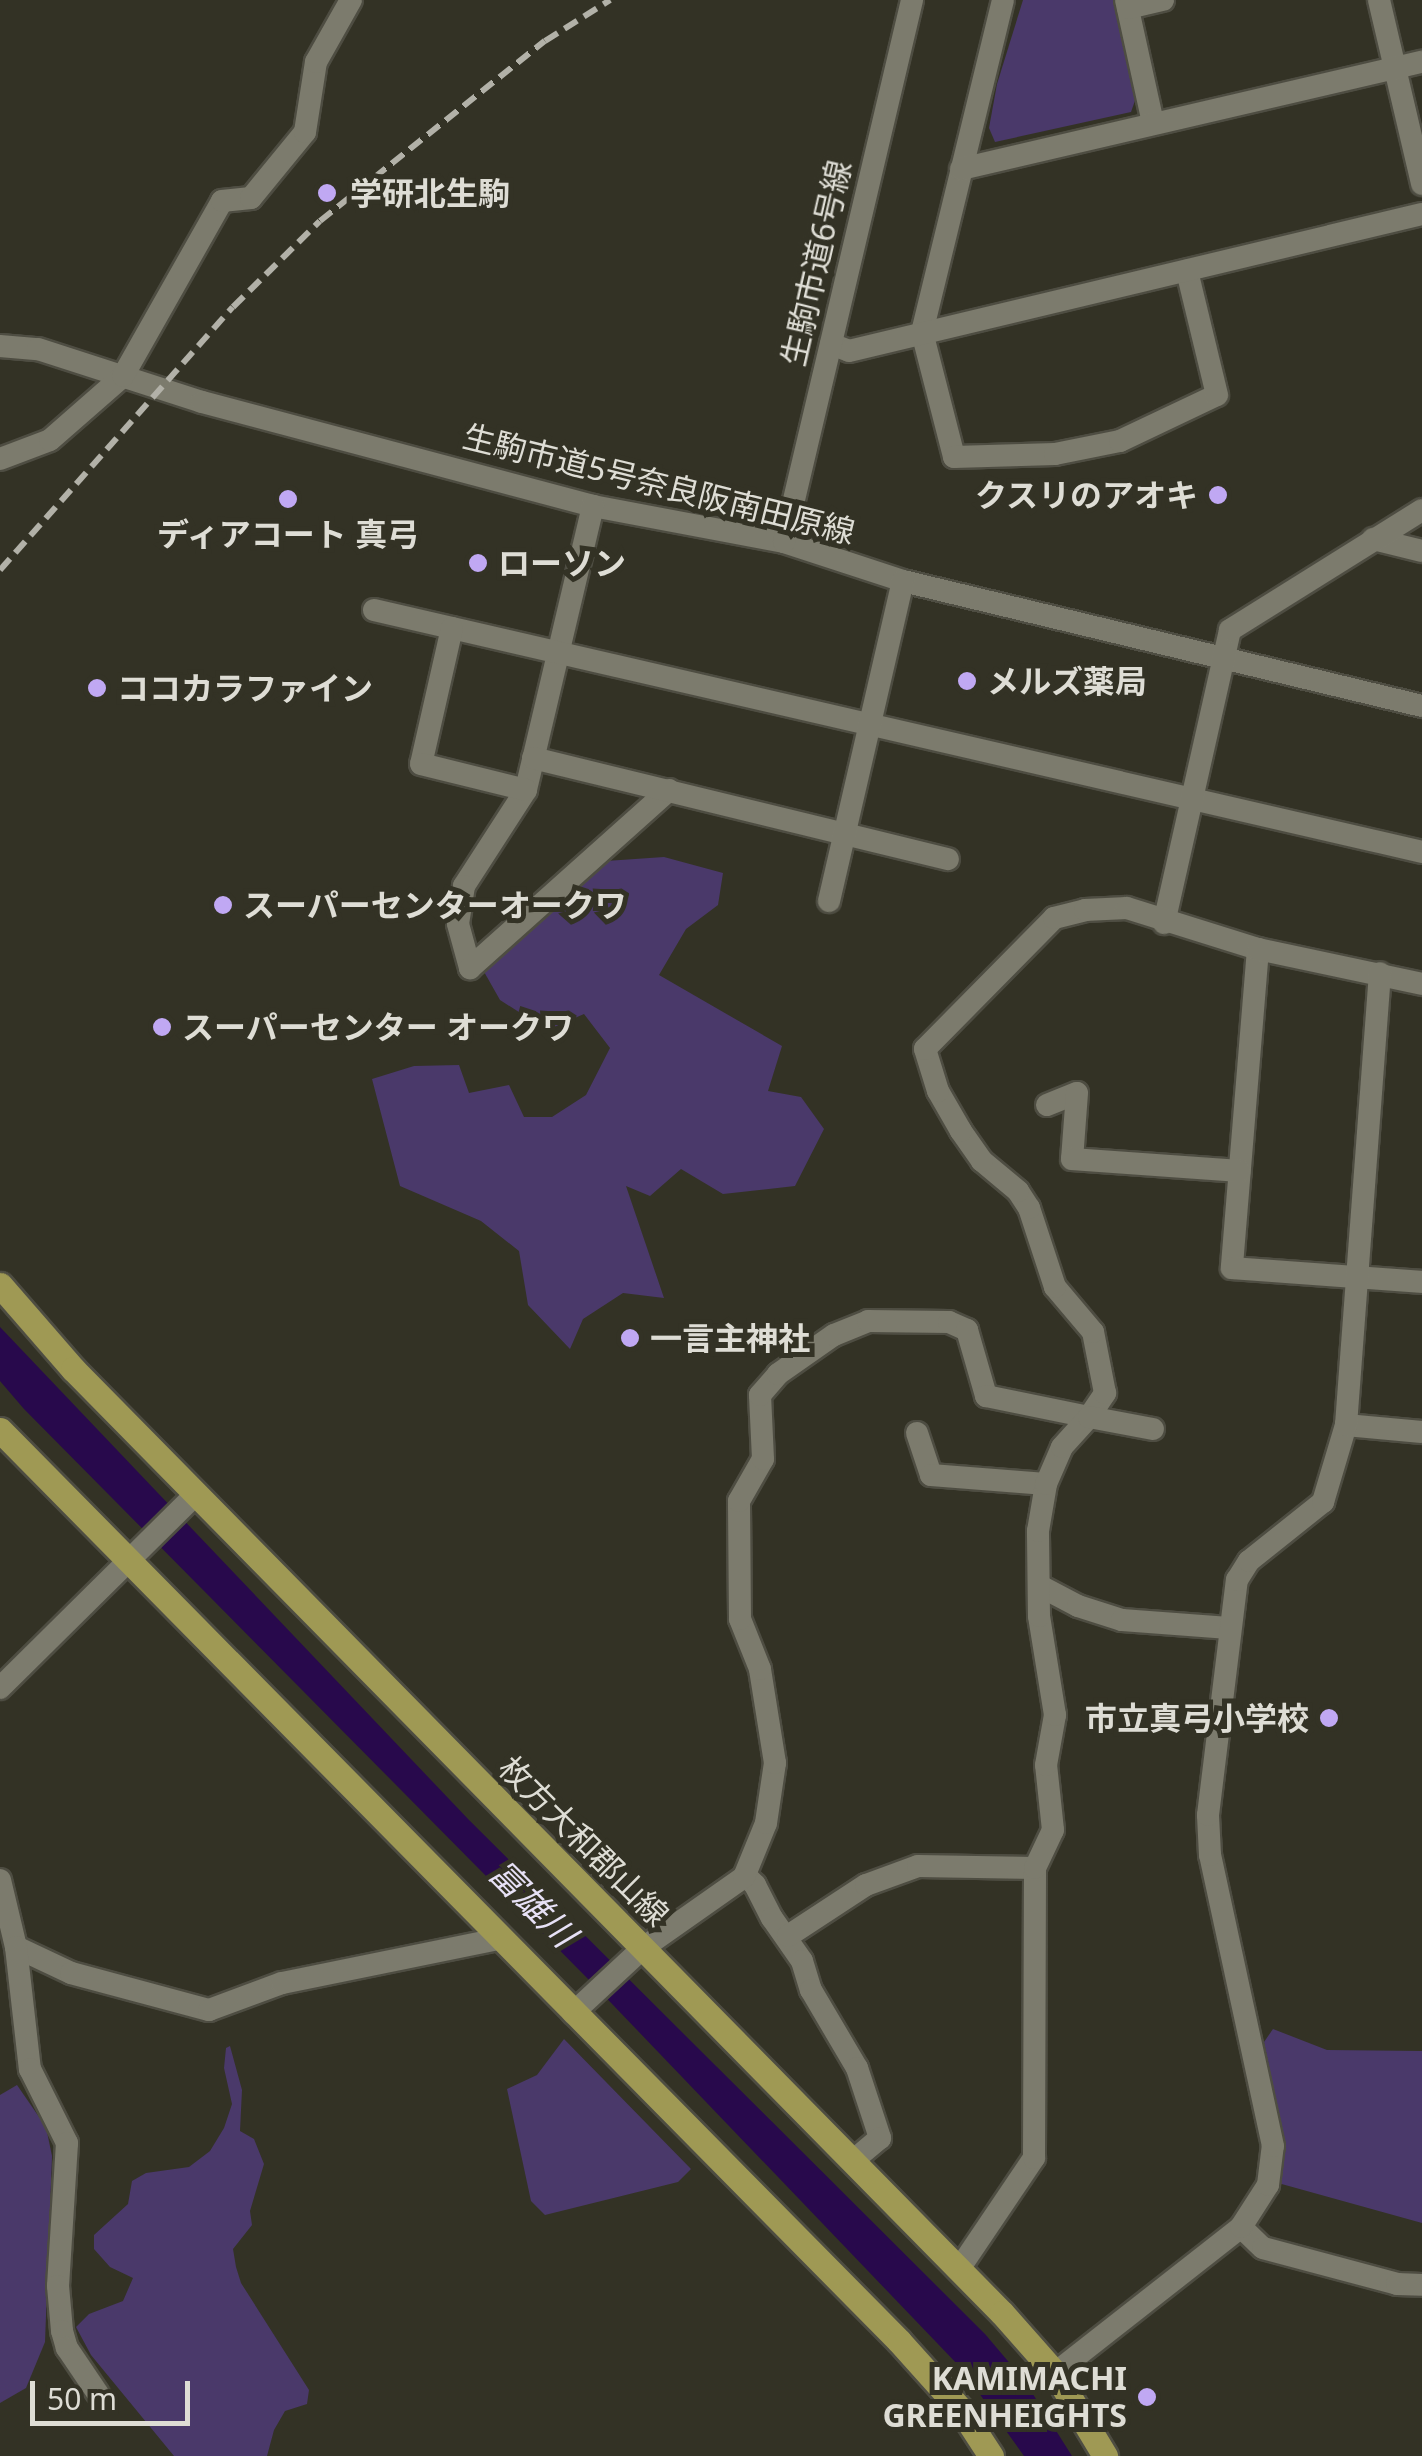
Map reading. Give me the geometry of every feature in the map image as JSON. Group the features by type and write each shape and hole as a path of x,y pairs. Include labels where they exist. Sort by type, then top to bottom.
{"main road":[{"name":"枚方大和郡山線","path":"0,1285 73,1368 959,2269 1055,2374 1104,2456"},
{"path":"0,1430 899,2342 961,2410 991,2456"}],"street":[{"path":"0,459 50,440 124,376 222,201 251,198 305,132 316,62 350,0"},
{"name":"生駒市道6号線","path":"784,542 912,0"},
{"path":"1003,0 922,332 954,456 1055,454 1120,441 1217,395 1187,272"},
{"path":"1153,123 1126,4 1163,0"},
{"path":"1379,0 1422,184"},
{"path":"961,168 1422,62"},
{"path":"831,344 849,350 1422,214"},
{"name":"生駒市道5号奈良阪南田原線","path":"0,346 38,349 311,433 593,506 784,542 903,581 1422,706"},
{"path":"593,506 526,790 464,886 458,924 470,968 669,790"},
{"path":"1164,923 1230,630 1422,510"},
{"path":"1373,539 1422,551"},
{"path":"829,900 903,581"},
{"path":"374,610 558,656 1422,852"},
{"path":"452,628 421,764 526,790"},
{"path":"533,758 948,859"},
{"path":"959,2269 1034,2158 1035,1868 1053,1830 1046,1765 1054,1715 1039,1616 1038,1531 1046,1484 1062,1447 1105,1393 1093,1332 1055,1287 1029,1208 1018,1192 982,1160 961,1131 938,1091 925,1049 1054,918 1128,908 1164,923 1258,949 1422,984"},
{"path":"1258,949 1232,1268 1422,1282"},
{"path":"1055,2374 1241,2227 1268,2185 1273,2146 1210,1855 1208,1814 1237,1580 1249,1561 1323,1502 1346,1425 1380,973"},
{"path":"1047,1105 1077,1094 1072,1159 1240,1171"},
{"path":"573,2013 643,1948 744,1875 766,1823 775,1763 760,1669 740,1620 739,1501 763,1459 760,1395 778,1374 834,1335 868,1321 949,1322 967,1330 986,1396 1153,1430"},
{"path":"1346,1425 1422,1432"},
{"path":"917,1432 931,1475 1046,1484"},
{"path":"0,1688 196,1494"},
{"path":"1040,1586 1078,1606 1122,1620 1229,1628"},
{"path":"788,1936 866,1886 918,1866 1035,1868"},
{"path":"744,1875 756,1884 772,1918 788,1936 802,1961 811,1990 857,2068 880,2138 854,2160"},
{"path":"0,1880 16,1948 30,2069 67,2143 58,2286 62,2331 67,2348 98,2394"},
{"path":"16,1948 71,1972 209,2010 282,1983 499,1939"},
{"path":"1241,2227 1262,2248 1397,2284 1422,2285"}],"shaded area":[{"path":"1023,0 1118,0 1138,92 1131,112 995,142 989,128 997,84"},
{"path":"664,857 723,873 718,905 686,929 659,975 782,1046 768,1091 801,1097 824,1129 795,1186 723,1194 681,1169 650,1196 626,1186 664,1298 623,1293 583,1319 570,1349 528,1305 519,1251 481,1221 400,1186 372,1079 414,1066 459,1065 469,1093 509,1085 524,1117 552,1117 586,1095 610,1048 584,1014 547,1030 500,1000 483,970 518,908 583,885 606,861"},
{"path":"1273,2029 1327,2050 1422,2051 1422,2223 1278,2183 1283,2134 1264,2042"},
{"path":"564,2039 691,2169 678,2182 545,2215 531,2201 507,2089 537,2075"},
{"path":"230,2046 242,2090 240,2131 254,2139 264,2164 250,2211 252,2225 233,2249 236,2267 241,2283 309,2390 307,2404 285,2411 274,2430 267,2456 174,2456 91,2355 76,2327 89,2314 123,2301 133,2278 110,2267 94,2249 94,2235 128,2204 132,2181 146,2173 189,2167 210,2151 224,2128 232,2104 224,2068 226,2048"},
{"path":"17,2085 46,2127 52,2156 45,2342 26,2388 0,2403 0,2095"}],"water":[{"name":"富雄川","path":"0,1327 469,1820 985,2334 1024,2380 1072,2456 1024,2456 961,2368 592,1983 24,1409 0,1381"}],"railway":[{"path":"0,570 233,307 320,221 545,41 610,0"}],"place":[{"name":"学研北生駒","path":"327,193"},
{"name":"クスリのアオキ","path":"1218,495"},
{"name":"ディアコート 真弓","path":"288,499"},
{"name":"ローソン","path":"478,563"},
{"name":"メルズ薬局","path":"967,681"},
{"name":"ココカラファイン","path":"97,688"},
{"name":"スーパーセンターオークワ","path":"223,905"},
{"name":"スーパーセンター オークワ","path":"162,1027"},
{"name":"一言主神社","path":"630,1338"},
{"name":"市立真弓小学校","path":"1329,1718"},
{"name":"KAMIMACHI GREENHEIGHTS","path":"1147,2397"}]}
